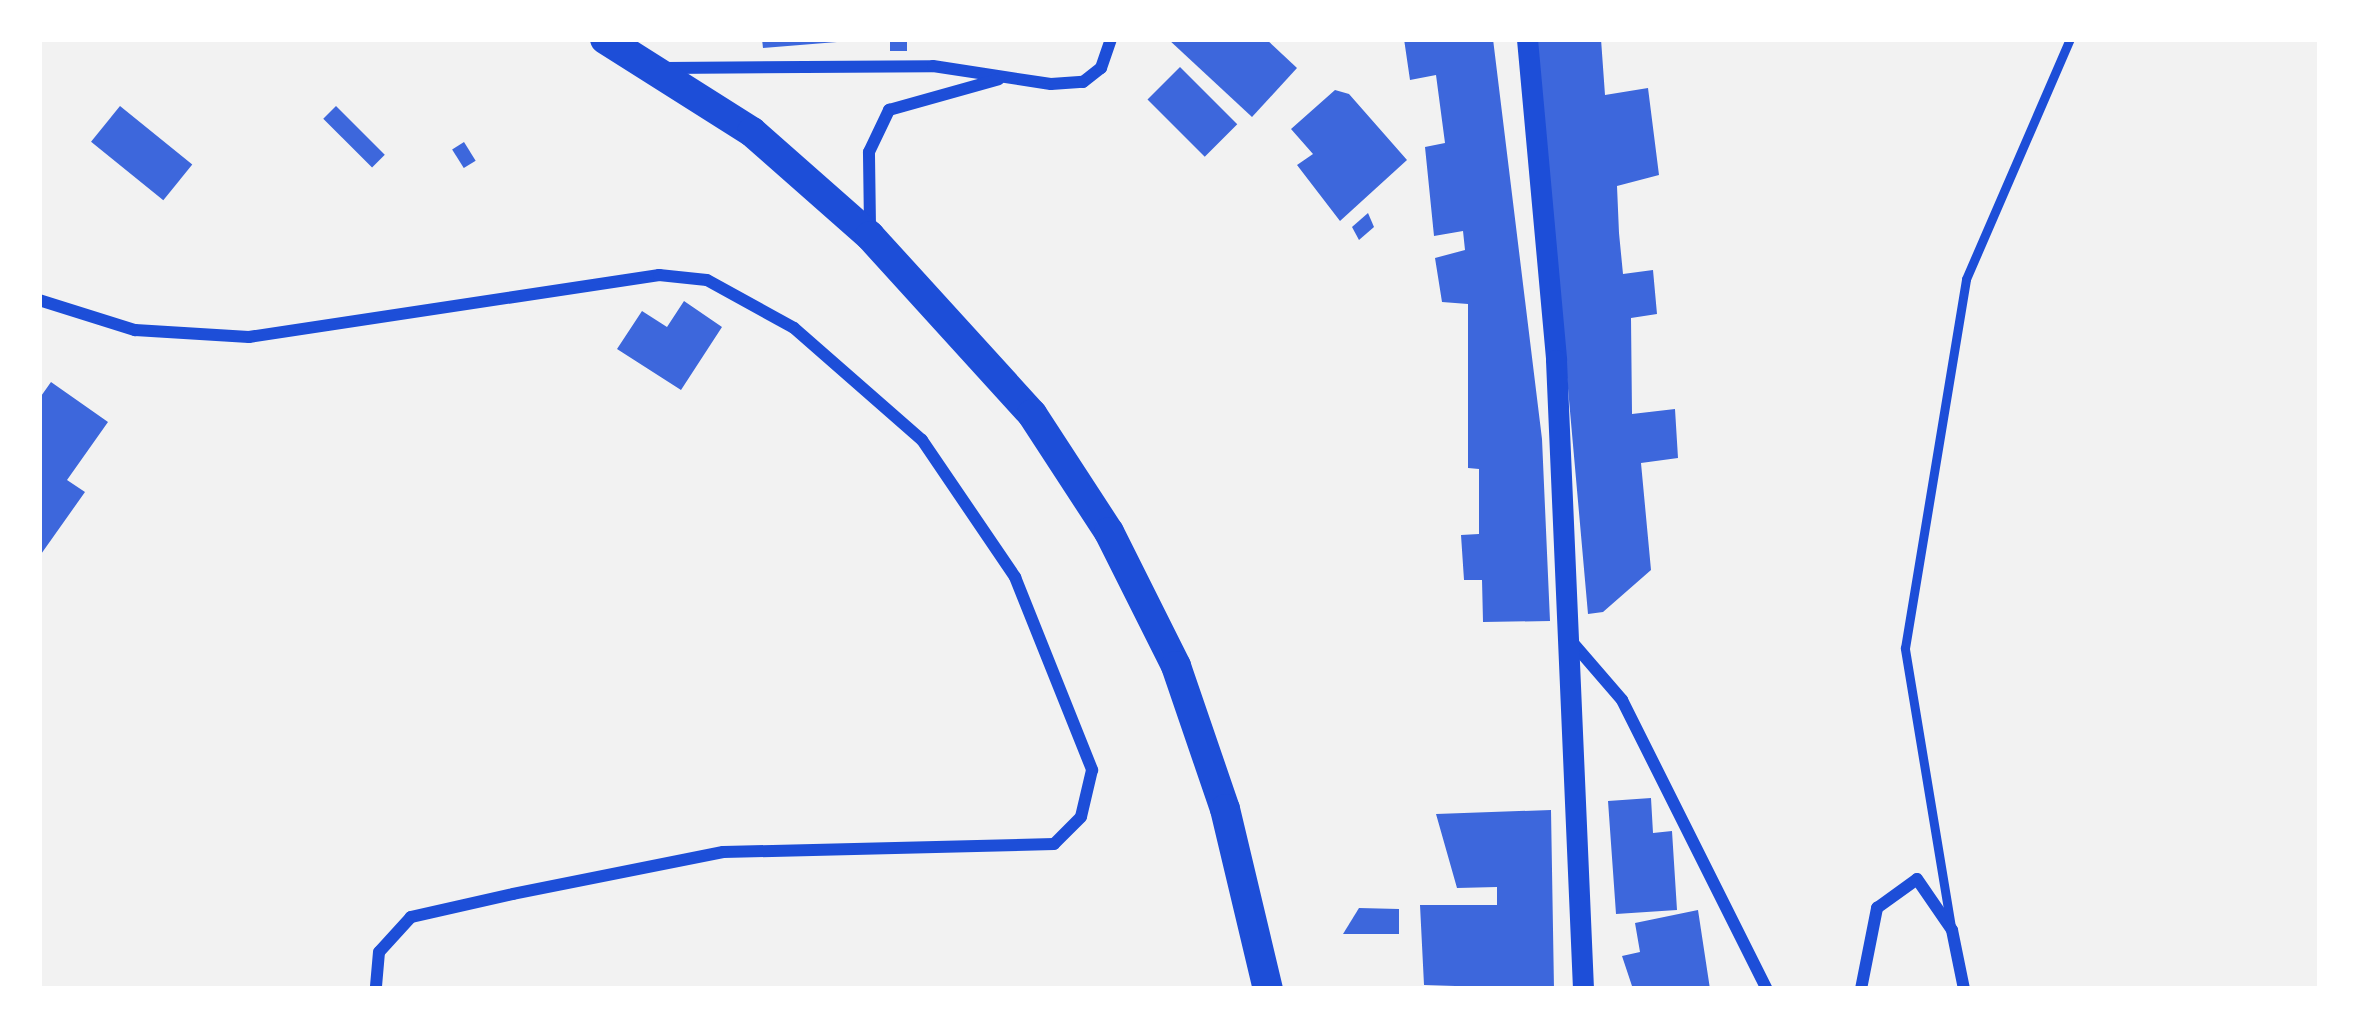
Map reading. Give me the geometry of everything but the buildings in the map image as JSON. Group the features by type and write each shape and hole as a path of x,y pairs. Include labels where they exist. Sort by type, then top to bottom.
{"main road":[{"path":"605,39 752,132 870,236 1032,414 1109,532 1176,666 1225,809 1268,989"}],"street":[{"path":"652,68 769,73 933,66 1006,78 1083,82 1101,68 1112,39"},
{"path":"1527,39 1572,642 1583,989"},
{"path":"870,236 869,152 889,110 1006,78"},
{"path":"39,299 136,330 249,337 659,275 707,280 794,328 922,440 1015,577 1092,770 1081,817 1054,844 723,852 513,894 411,917 379,952 376,989"},
{"path":"1572,642 1622,700 1767,989"},
{"path":"1861,989 1877,908 1917,879 1952,930 1964,989"}],"lane":[{"path":"1952,930 1905,648 1966,279 2070,39"}]}
